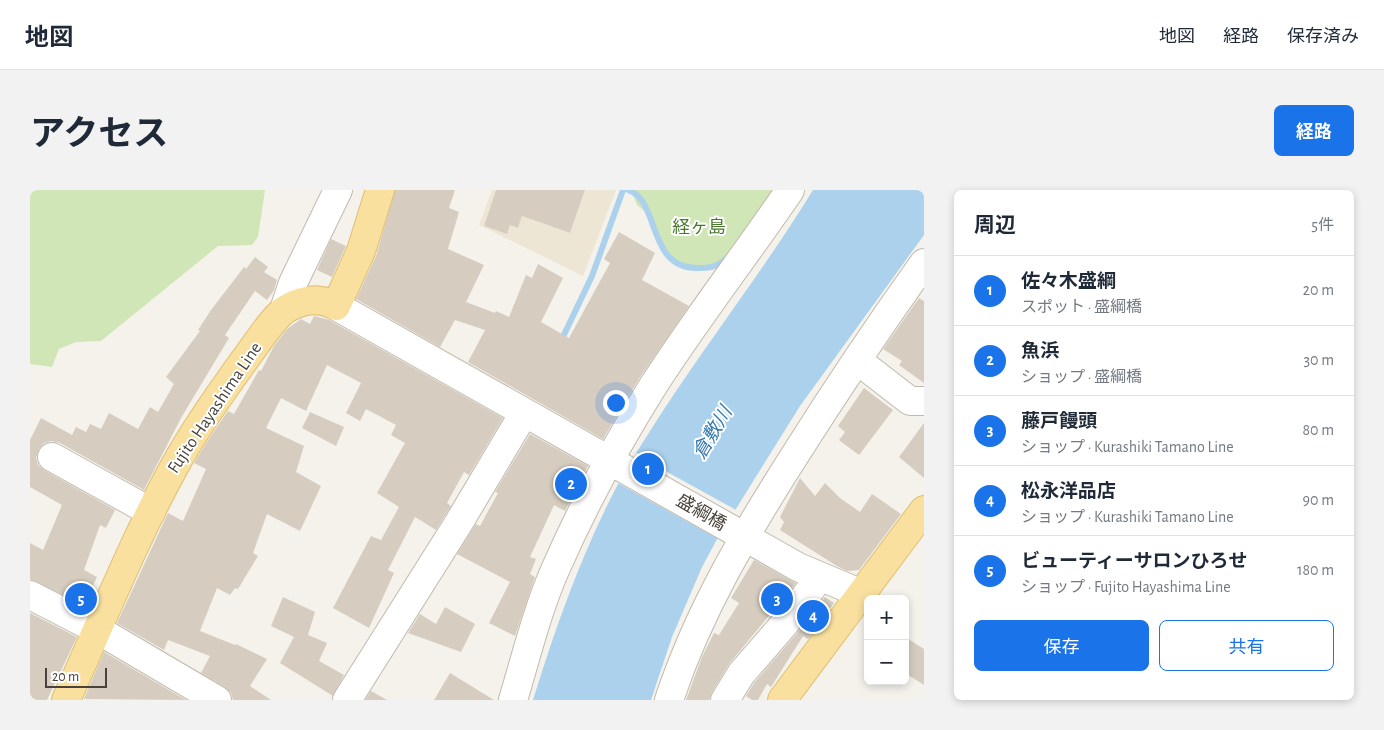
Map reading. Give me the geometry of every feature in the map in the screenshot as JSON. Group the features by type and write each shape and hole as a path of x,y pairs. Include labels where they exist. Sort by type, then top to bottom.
{"main road":[{"path":"336,306 361,251 380,190"},
{"name":"Fujito Hayashima Line","path":"66,700 151,512 198,426 252,350 284,310 297,303 314,299 325,300 336,306"},
{"path":"782,700 924,510"}],"street":[{"path":"284,310 293,283 338,190"},
{"path":"514,700 546,591 580,517 664,370 790,190"},
{"path":"669,700 680,666 713,590 740,535 924,263"},
{"name":"盛綱橋","path":"336,306 740,535 820,578 862,594"},
{"path":"857,360 910,401 924,401"},
{"path":"347,700 524,413"},
{"path":"52,457 151,512"},
{"path":"725,700 741,674 786,622 820,578"},
{"path":"30,595 98,630 217,700"}],"shaded area":[{"path":"492,190 496,190 484,226 507,234 510,225 518,228 531,190 549,190 538,222 570,233 585,190 616,190 583,276 479,225"}],"green space":[{"path":"30,190 265,190 258,237 252,245 218,246 101,341 76,342 59,349 52,367 30,364"},
{"name":"経ヶ島","path":"631,190 777,190 746,238 716,265 697,267 677,262 668,253 648,214 637,205"}],"water":[{"name":"倉敷川","path":"813,190 924,190 924,235 800,406 716,541 702,567 672,637 651,700 533,700 570,591 592,538 621,479 670,401"}],"pier":[{"path":"634,452 649,458 669,473 738,511 720,540 616,482"}],"building":[{"path":"395,190 455,190 449,208 459,212 448,249 484,265 466,302 509,317 526,275 532,278 538,264 563,278 541,322 569,338 610,263 604,259 619,232 655,253 642,280 689,306 640,377 603,439 468,362 485,330 455,320 440,347 356,299 376,256"},
{"path":"496,190 585,190 570,233 522,216 518,228 510,225 507,234 484,226"},
{"path":"331,239 346,246 332,277 317,270"},
{"path":"255,257 268,267 264,272 277,280 274,290 267,300 255,291 225,335 229,338 181,418 144,490 60,443 51,441 44,443 39,449 36,458 38,465 44,470 115,510 106,528 100,525 84,570 97,577 89,594 95,596 89,608 30,579 30,543 43,550 62,505 30,487 30,440 41,418 72,435 76,427 86,432 90,424 101,429 109,413 138,429 150,407 158,412 174,384 166,377 200,331 198,330 211,310 244,267 246,269"},
{"path":"919,298 924,301 924,383 899,365 902,361 883,349"},
{"path":"314,316 329,320 503,418 469,475 464,472 447,503 451,506 436,530 415,517 388,570 394,573 369,628 333,608 371,536 381,540 399,507 377,493 405,443 391,435 396,425 366,409 360,421 346,413 361,383 327,365 306,411 281,398 266,428 304,446 296,472 321,486 300,531 267,514 253,553 258,556 238,589 235,588 230,595 217,588 200,631 236,644 267,659 250,686 271,700 233,700 231,693 225,687 201,673 210,656 168,640 164,650 117,623 168,513 183,521 206,469 194,463 210,437 228,411 234,414 259,370 261,371 274,346 287,329 301,319 310,324"},
{"path":"864,388 893,410 859,455 839,440 845,432 838,426"},
{"path":"310,412 344,427 336,446 302,428"},
{"path":"924,423 924,478 899,457"},
{"path":"530,434 588,466 565,511 554,505 530,557 536,559 530,574 535,577 515,636 489,623 510,582 457,554 476,524 480,526 498,493 495,492"},
{"path":"800,478 815,496 825,483 840,498 860,512 872,494 901,514 859,570 847,571 837,566 780,530 784,522 780,517"},
{"path":"754,560 796,583 729,664 709,700 686,700 702,657 714,633 719,635 739,603 731,598"},
{"path":"283,597 315,612 308,635 327,643 319,661 344,675 333,696 280,663 294,637 271,626"},
{"path":"825,597 834,603 808,639 803,636 771,687 767,684 758,700 752,700 746,696 754,683"},
{"path":"445,607 475,624 461,652 408,633 420,614 436,624"},
{"path":"30,613 77,637 47,700 30,700"},
{"path":"909,640 924,649 924,685 909,676"},
{"path":"104,652 186,700 84,699"},
{"path":"450,673 494,700 434,700"},
{"path":"371,691 387,700 365,700"}],"waterway":[{"path":"561,341 592,276 623,190"},
{"path":"628,190 638,196 646,207 662,247 671,258 683,266 700,268 715,266 727,258"}],"place":[{"name":"佐々木盛綱","path":"648,469"},
{"name":"魚浜","path":"571,484"},
{"name":"ビューティーサロンひろせ","path":"81,599"},
{"name":"藤戸饅頭","path":"777,599"},
{"name":"松永洋品店","path":"813,616"}]}
